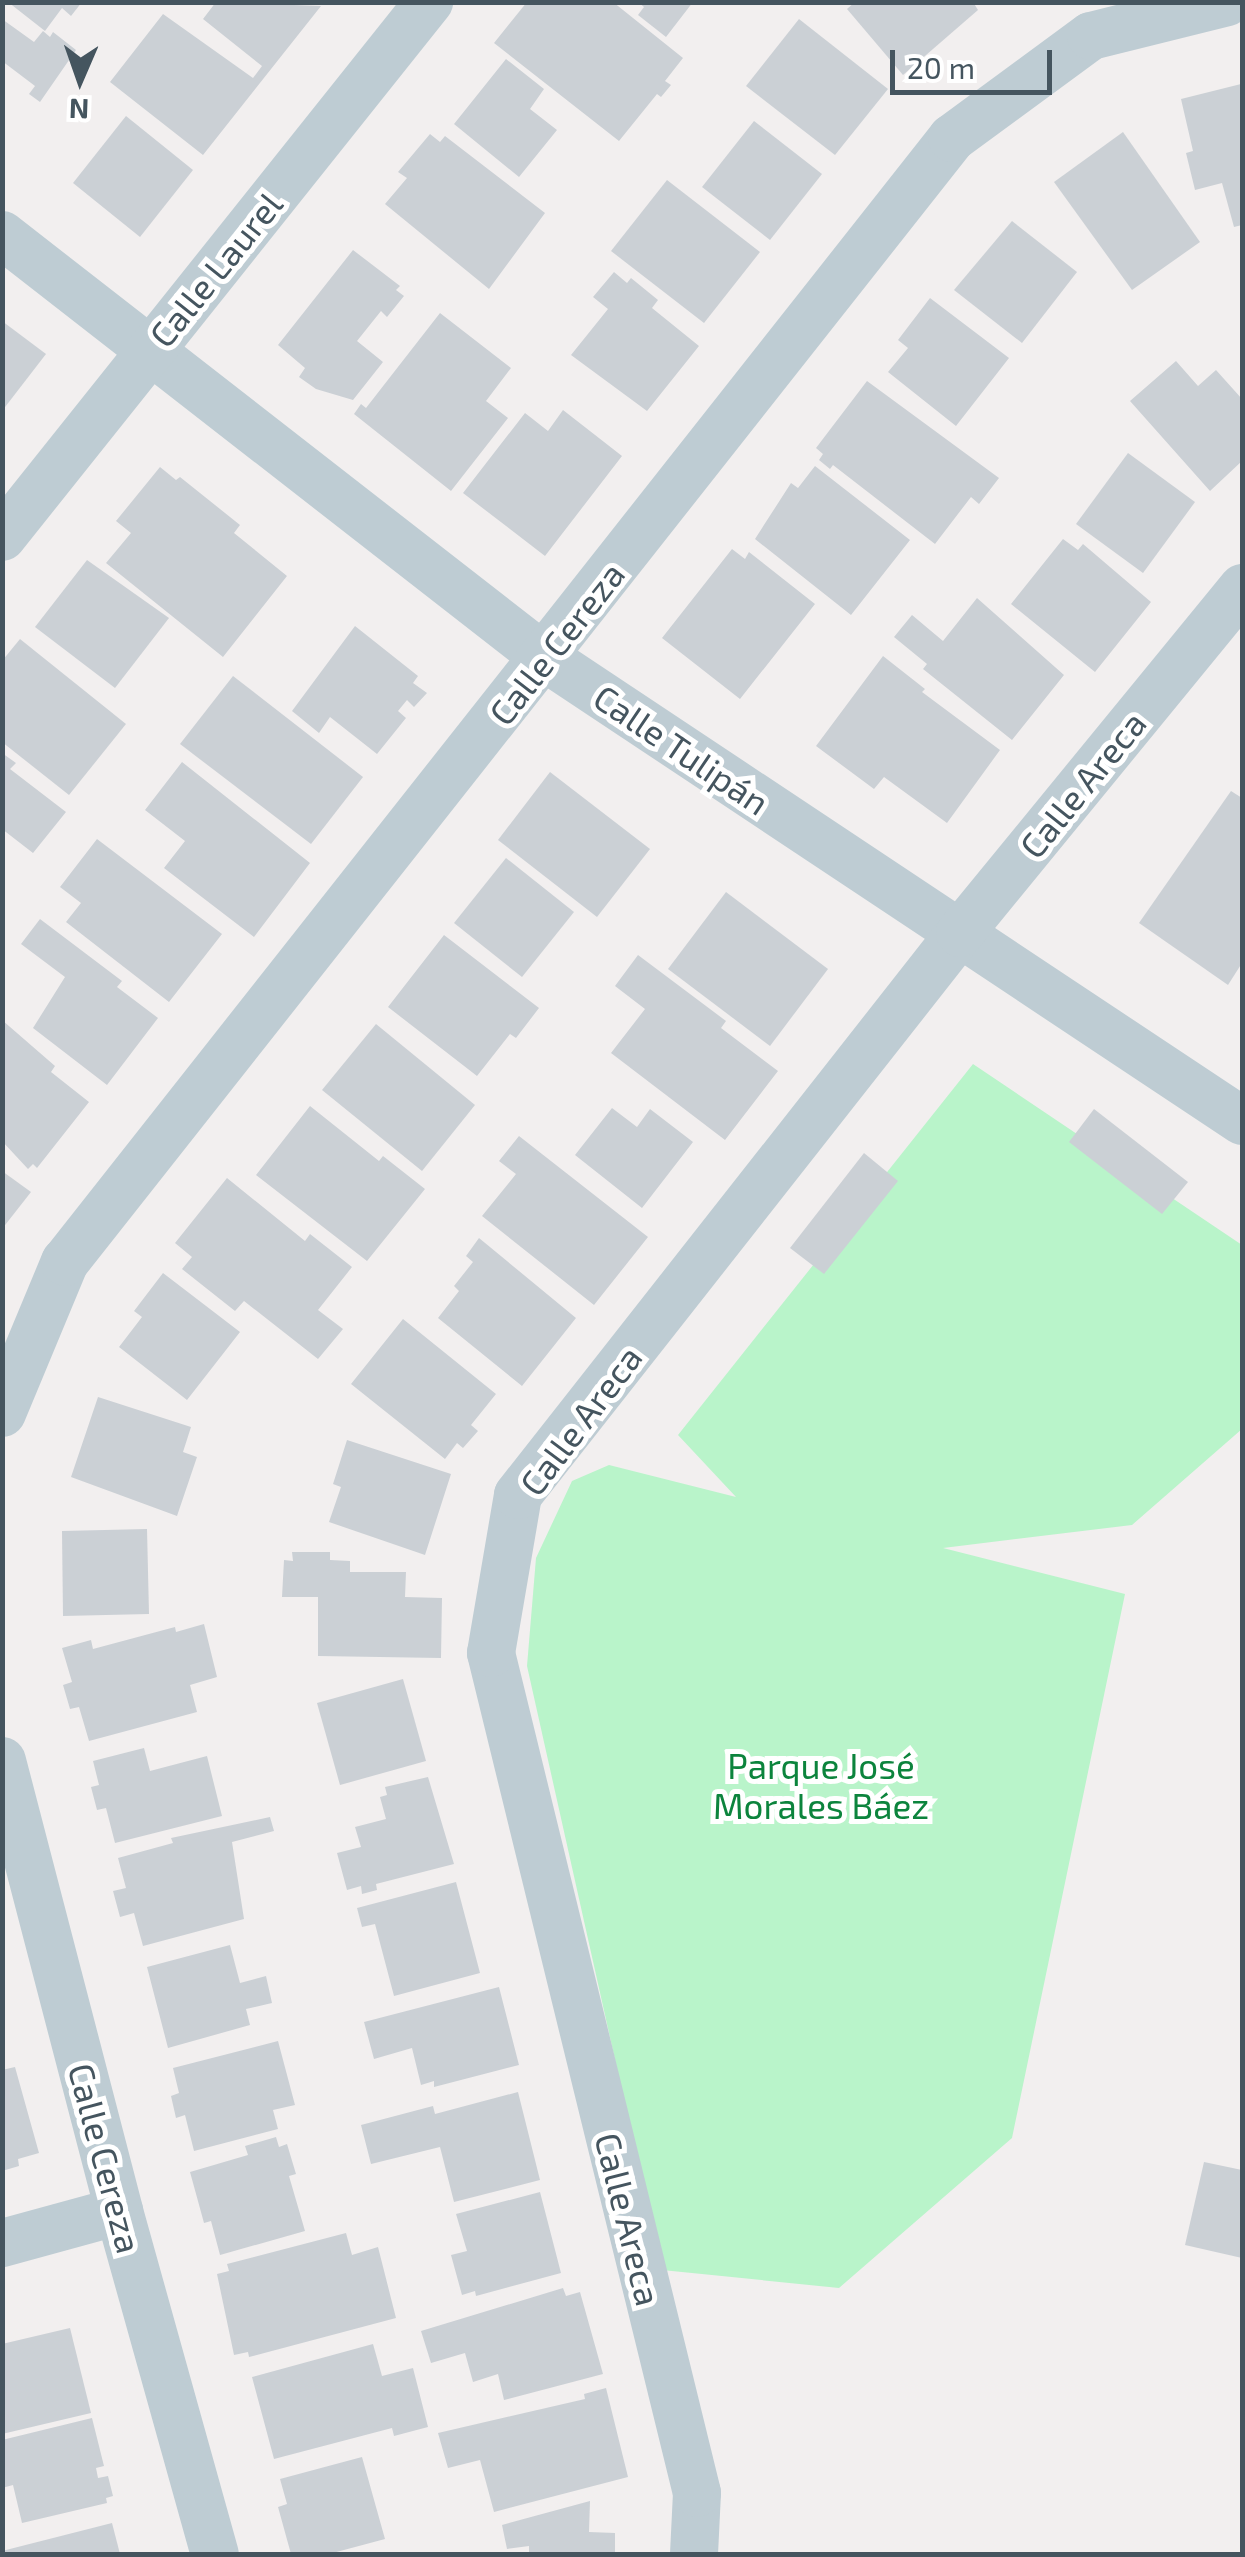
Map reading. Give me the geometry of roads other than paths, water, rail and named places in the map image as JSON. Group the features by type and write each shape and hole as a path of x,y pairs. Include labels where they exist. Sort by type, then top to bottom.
{"street":[{"name":"Calle Laurel","path":"2,537 429,2"},
{"name":"Calle Cereza","path":"2,1413 64,1262 952,138 1091,36 1227,2"},
{"name":"Calle Tulipán","path":"2,235 544,657 1242,1121"},
{"name":"Calle Areca","path":"694,2554 697,2494 491,1654 518,1494 960,933 1242,588"},
{"name":"Calle Cereza","path":"2,1761 118,2211 215,2554"},
{"path":"2,2242 118,2211"}],"park label":[{"name":"Parque José Morales Báez","path":"821,1785"}]}
